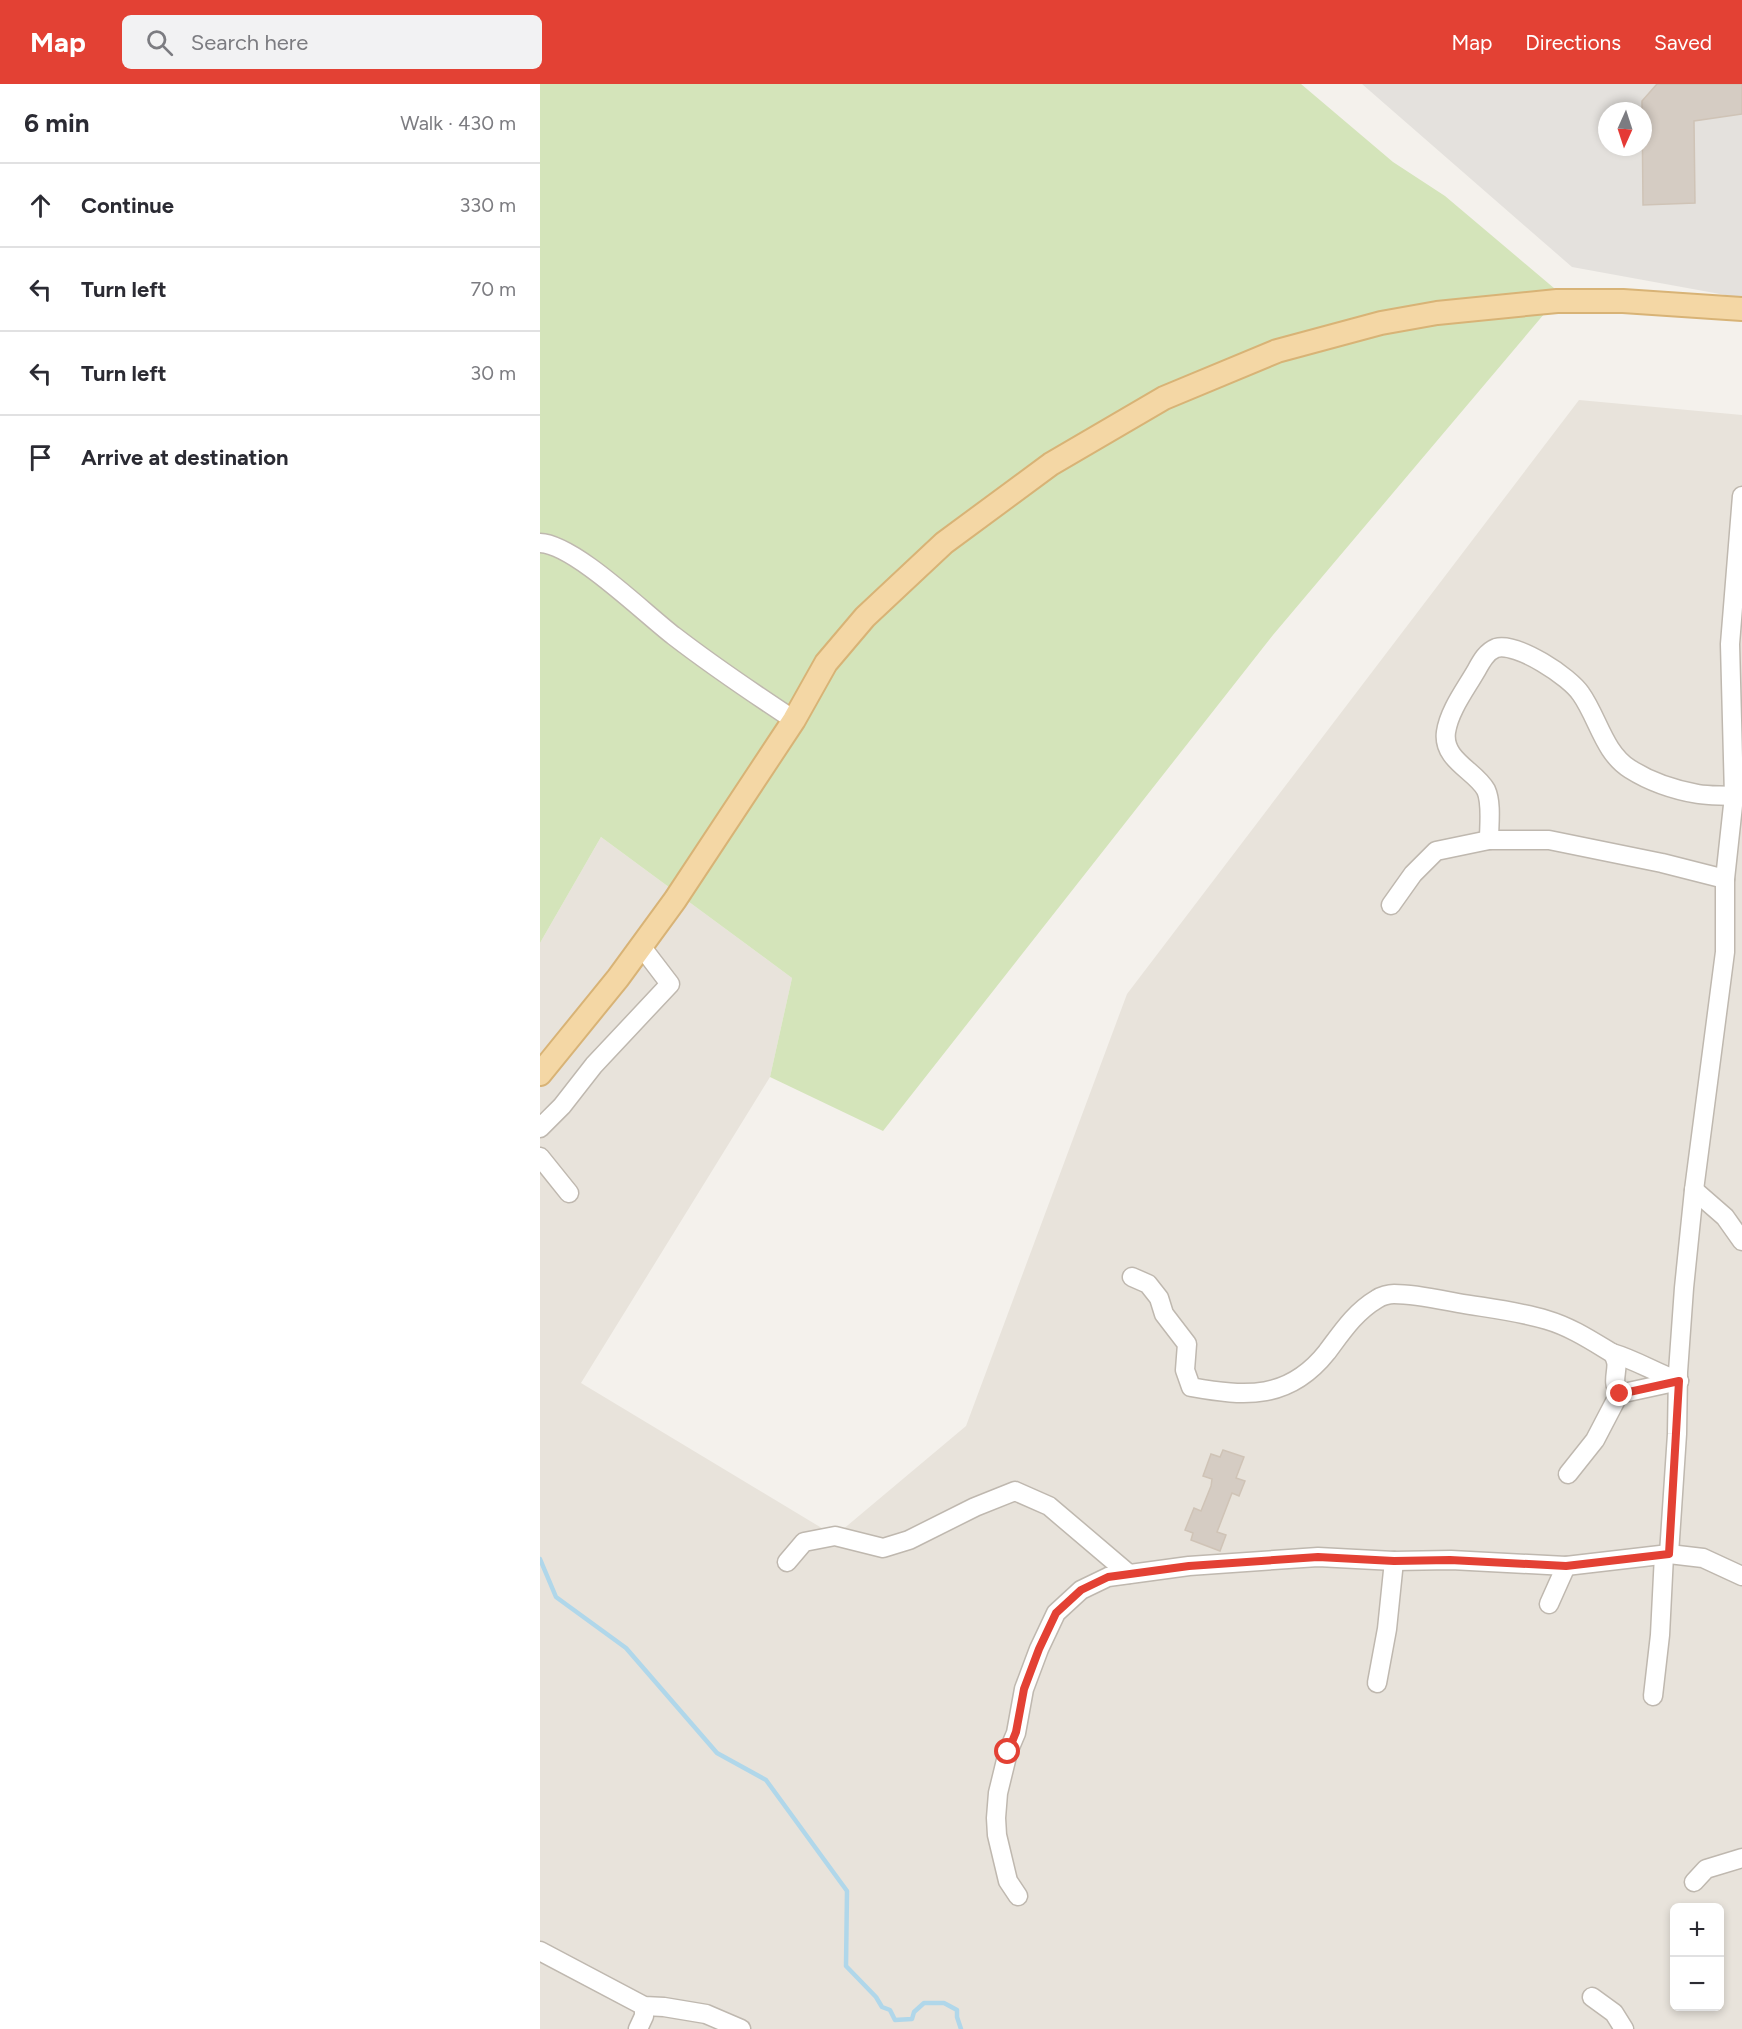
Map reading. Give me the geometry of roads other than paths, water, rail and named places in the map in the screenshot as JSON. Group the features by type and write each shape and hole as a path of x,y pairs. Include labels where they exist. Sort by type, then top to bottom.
{"main road":[{"path":"540,1074 675,900 794,720 826,663 865,617 944,543 1051,464 1164,398 1277,351 1381,323 1437,313 1557,301 1623,301 1741,309"}],"street":[{"path":"1653,1696 1667,1555 1684,1288 1694,1190 1734,954 1725,879 1734,796 1730,644 1742,496"},
{"path":"540,543 546,543 576,556 673,635 748,691 794,720"},
{"path":"1489,840 1488,797 1479,781 1456,760 1447,744 1446,733 1450,716 1484,657 1494,649 1505,647 1520,651 1568,679 1581,692 1612,753 1629,769 1656,782 1699,795 1734,796"},
{"path":"1391,905 1413,874 1436,851 1489,840 1549,840 1662,863 1725,879"},
{"path":"540,1128 562,1106 594,1065 670,984 641,946"},
{"path":"540,1157 569,1193"},
{"path":"1694,1190 1725,1217 1742,1241"},
{"path":"1132,1277 1148,1284 1160,1298 1164,1314 1187,1344 1185,1370 1191,1387 1224,1393 1249,1394 1271,1391 1291,1384 1310,1371 1346,1326 1366,1307 1378,1298 1391,1294 1491,1308 1547,1320 1570,1329 1612,1353 1679,1381"},
{"path":"1612,1353 1617,1359 1614,1381 1620,1394"},
{"path":"1568,1474 1595,1440 1620,1394 1679,1381"},
{"path":"787,1562 804,1542 835,1536 883,1548 909,1540 975,1507 1015,1491 1049,1506 1129,1574"},
{"path":"1018,1896 1008,1881 997,1835 996,1818 998,1793 1008,1752 1016,1732 1024,1689 1056,1613 1081,1590 1108,1577 1189,1566 1318,1557 1566,1566 1667,1555 1703,1558 1742,1576"},
{"path":"1377,1683 1387,1629 1394,1561"},
{"path":"1549,1604 1566,1566"},
{"path":"1694,1882 1706,1869 1742,1857"},
{"path":"540,1951 644,2007 664,2007 706,2014 741,2029"},
{"path":"1592,1997 1614,2013 1624,2029"},
{"path":"638,2029 644,2016 644,2007"}],"waterway":[{"path":"540,1559 556,1597 626,1648 717,1753 766,1780 847,1891 846,1966 876,1997 882,2007 890,2010 895,2020 912,2019 914,2012 924,2003 944,2003 957,2010 961,2029"}]}
